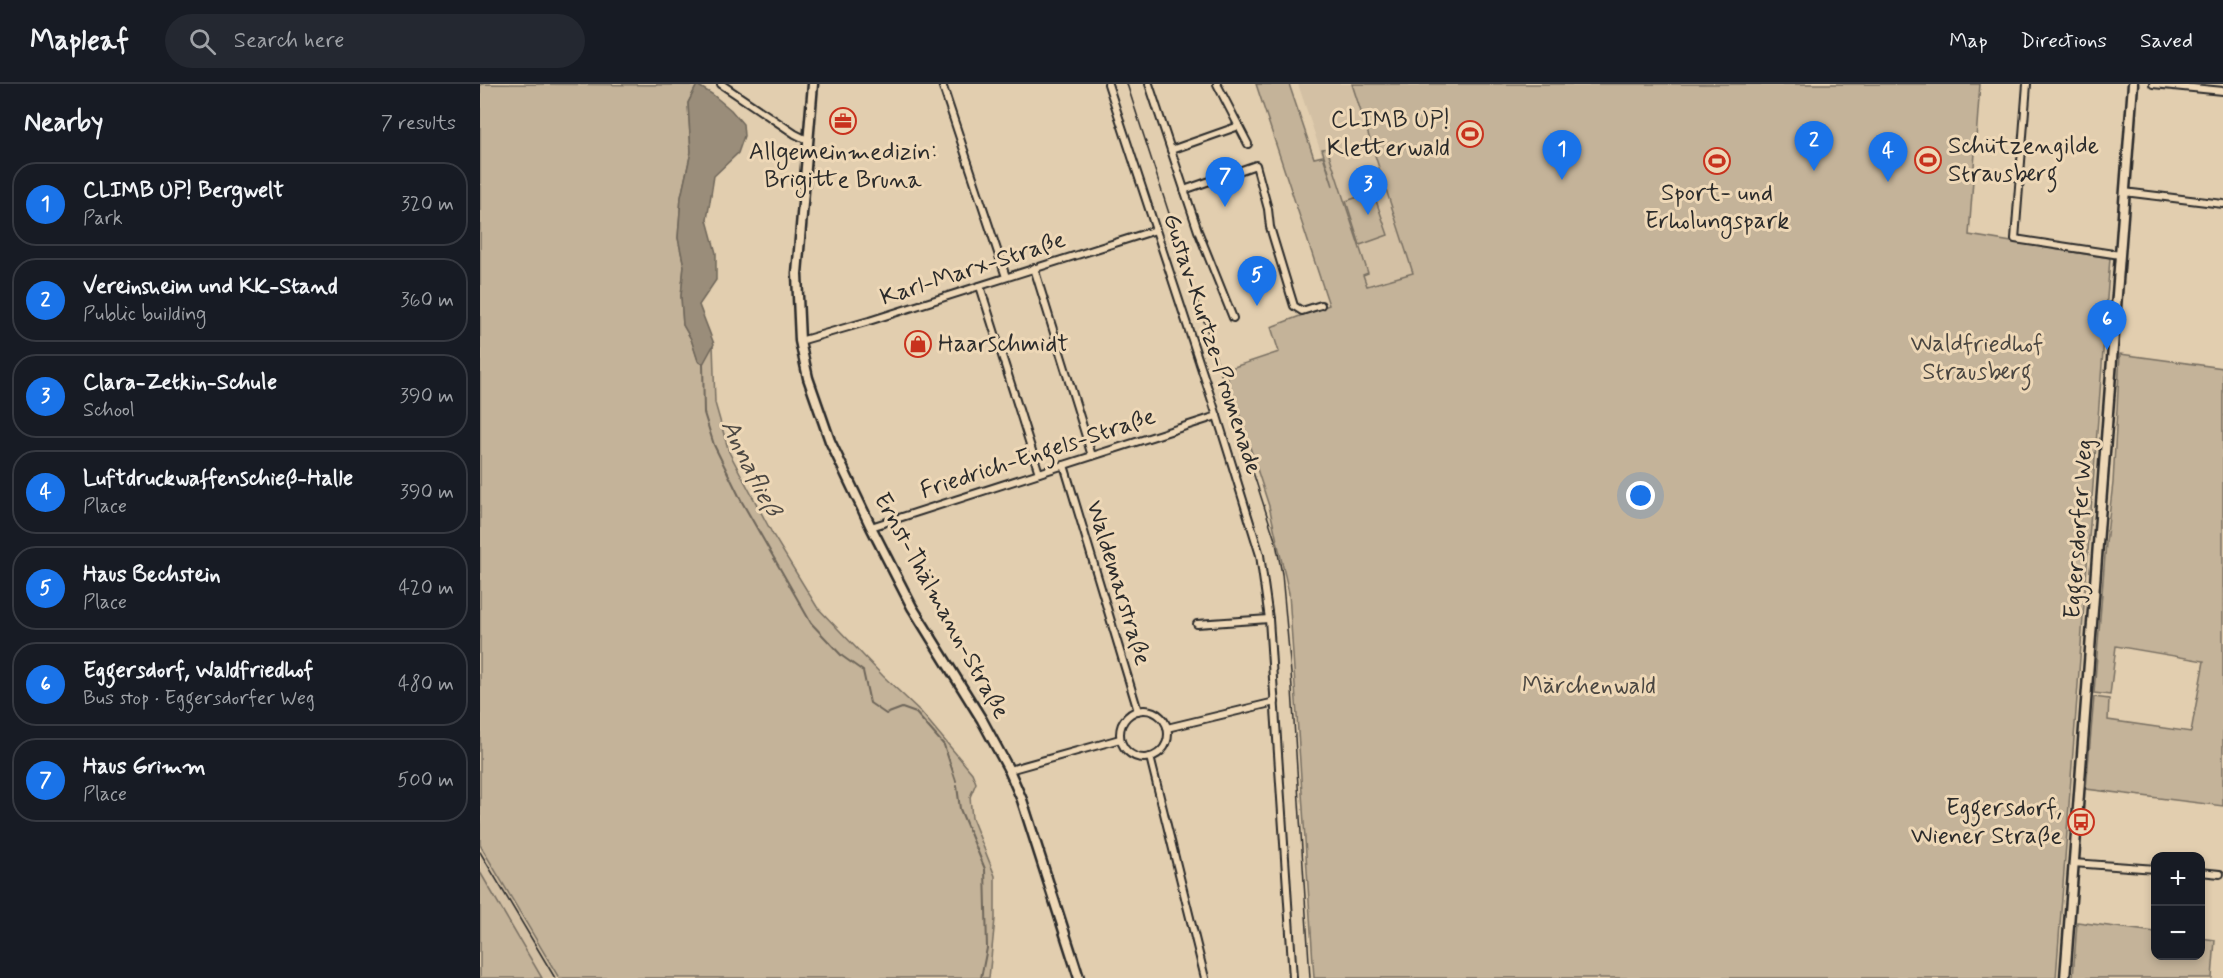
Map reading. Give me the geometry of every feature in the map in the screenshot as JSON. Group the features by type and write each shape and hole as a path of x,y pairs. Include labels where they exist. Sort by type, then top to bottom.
{"main road":[{"name":"Ernst-Thälmann-Straße","path":"813,84 797,274 800,341 808,378 830,441 912,607 982,720 1009,770 1022,800 1079,978"},
{"name":"Eggersdorfer Weg","path":"2065,978 2133,84"}],"street":[{"path":"721,84 809,141"},
{"path":"942,84 1006,277"},
{"name":"Gustav-Kurtze-Promenade","path":"1108,84 1260,555 1269,619 1293,978"},
{"name":"Gustav-Kurtze-Promenade","path":"1149,84 1198,231 1233,318"},
{"path":"1217,84 1248,144"},
{"path":"2027,84 2015,239 2120,255"},
{"path":"2153,84 2223,91"},
{"path":"1171,150 1239,126"},
{"name":"Gustav-Kurtze-Promenade","path":"1185,190 1256,165 1268,209 1270,227 1294,306 1302,311 1321,305"},
{"path":"2124,192 2223,204"},
{"name":"Karl-Marx-Straße","path":"800,341 1156,230"},
{"path":"1034,268 1092,456"},
{"path":"980,286 1039,473"},
{"name":"Friedrich-Engels-Straße","path":"871,527 1217,416"},
{"name":"Waldemarstraße","path":"1064,465 1138,711"},
{"path":"1197,624 1269,619"},
{"path":"1167,728 1275,702"},
{"path":"1138,711 1155,712 1163,719 1167,728 1167,742 1163,749 1150,757 1135,756 1123,746 1120,739 1120,732 1126,718 1138,711"},
{"path":"1009,770 1120,739"},
{"path":"1150,757 1204,978"},
{"path":"2073,862 2151,869"},
{"path":"2205,872 2220,874"}],"shaded area":[{"path":"1298,84 1352,84 1413,273 1366,286"},
{"path":"697,85 731,110 743,124 744,136 738,153 714,176 707,220 716,253 716,280 699,305 714,344 703,364 698,361 691,339 683,325 681,296 684,266 678,238 681,197 691,152 688,103"},
{"path":"480,845 559,978 542,978 480,872"}],"green space":[{"path":"480,84 697,85 688,103 691,152 681,197 678,238 684,266 681,296 683,325 691,339 698,360 703,363 713,344 715,403 729,452 773,535 817,607 921,712 972,773 976,783 970,797 972,818 995,876 995,919 989,978 559,978 480,845"},
{"name":"Märchenwald","path":"1256,84 1289,84 1314,158 1323,156 1333,186 1322,149 1327,148 1368,273 1363,275 1367,286 1413,273 1352,84 1980,84 1969,235 2110,258 2056,978 1314,978 1289,593 1269,506 1225,370 1279,352 1271,327 1329,305"},
{"path":"1373,192 1388,235 1360,245 1346,201"},
{"path":"2120,354 2223,368 2223,806 2086,789 2094,697 2109,699 2108,720 2191,732 2204,661 2116,646 2110,695 2094,693 2113,483"},
{"path":"480,872 542,978 480,978"},
{"path":"2077,922 2151,931 2151,960 2205,960 2205,939 2215,940 2212,978 2073,978"}],"waterway":[{"name":"Annafließ","path":"703,363 704,413 714,445 742,502 811,623 842,656 863,671 870,703 886,714 902,708 916,713 944,745 956,781"},
{"name":"Annafließ","path":"957,786 960,809 985,869 987,948 981,978"}],"tram line":[{"path":"1127,84 1276,543 1282,574 1291,673 1310,978"},
{"path":"480,852 555,978"}],"place":[{"name":"Allgemeinmedizin: Brigitte Bruna","path":"843,121"},
{"name":"CLIMB UP! Kletterwald","path":"1470,134"},
{"name":"Schützengilde Strausberg","path":"1928,160"},
{"name":"Sport- und Erholungspark","path":"1717,161"},
{"name":"Vereinsheim und KK-Stand","path":"1814,171"},
{"name":"CLIMB UP! Bergwelt","path":"1562,180"},
{"name":"Luftdruckwaffenschieß-Halle","path":"1888,182"},
{"name":"Haus Grimm","path":"1225,207"},
{"name":"Clara-Zetkin-Schule","path":"1368,215"},
{"name":"Haus Bechstein","path":"1257,306"},
{"name":"Haarschmidt","path":"918,344"},
{"name":"Eggersdorf, Waldfriedhof","path":"2107,350"},
{"name":"Eggersdorf, Wiener Straße","path":"2081,822"}],"park label":[{"name":"Waldfriedhof Strausberg","path":"1977,358"}]}
